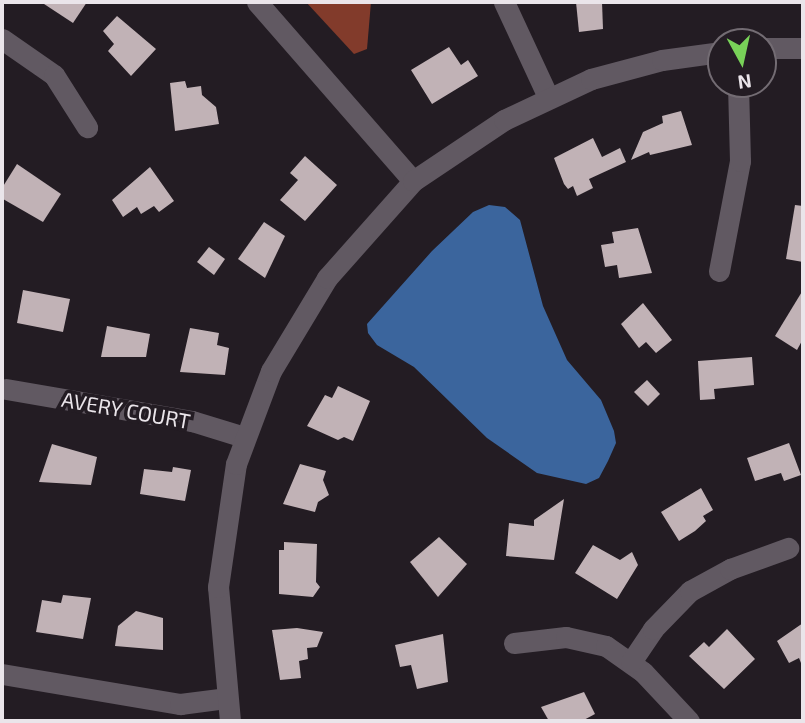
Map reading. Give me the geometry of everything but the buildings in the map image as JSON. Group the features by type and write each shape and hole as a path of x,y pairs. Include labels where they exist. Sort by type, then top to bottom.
{"street":[{"path":"257,2 413,181"},
{"path":"504,2 548,97"},
{"path":"2,39 54,75 86,127"},
{"path":"777,48 803,48"},
{"path":"230,721 218,587 230,494 244,437 296,324 336,268 413,181 548,97 662,60 707,54"},
{"path":"719,271 741,153 739,98"},
{"name":"AVERY COURT","path":"6,388 192,421 244,437"},
{"path":"631,662 653,628 690,591 730,569 788,548"},
{"path":"514,643 556,637 586,640 631,662 690,721"},
{"path":"2,674 180,704 226,698"}],"shaded area":[{"path":"306,2 371,2 367,49 354,54"}],"water":[{"path":"489,205 505,207 520,220 543,306 567,360 601,400 614,431 616,443 608,461 599,478 586,484 537,473 487,438 414,367 377,345 368,333 367,324 432,251 473,212"}]}
